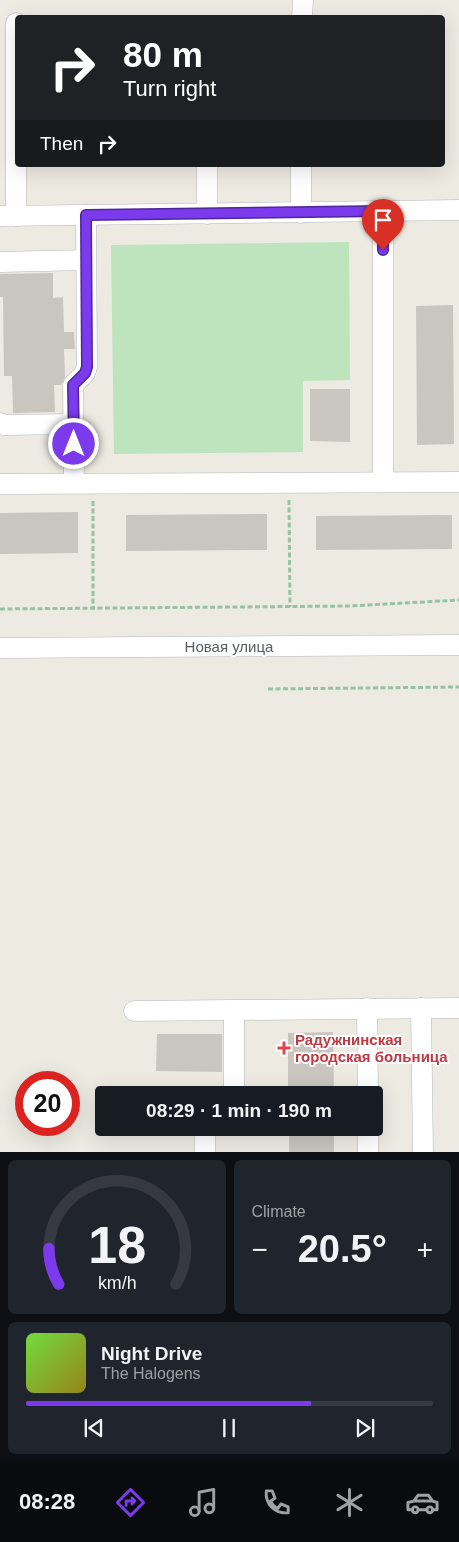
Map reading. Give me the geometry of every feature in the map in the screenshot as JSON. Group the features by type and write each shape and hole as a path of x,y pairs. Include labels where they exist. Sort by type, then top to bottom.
{"street":[{"path":"302,15 303,0"},
{"path":"15,47 8,216 459,210"},
{"path":"207,167 207,214"},
{"path":"301,167 301,213"},
{"path":"383,211 383,482"},
{"path":"83,483 73,424 73,385 85,373 87,367 86,215"},
{"path":"0,262 86,260"},
{"path":"0,423 4,426 73,424"},
{"path":"0,484 459,482"},
{"name":"Новая улица","path":"0,648 459,645"},
{"path":"367,1008 368,1086"},
{"path":"421,1008 423,1152"},
{"path":"134,1011 459,1008"},
{"path":"234,1011 234,1086"},
{"path":"205,1136 205,1152"},
{"path":"368,1136 368,1152"}],"path":[{"path":"83,483 93,608"},
{"path":"289,483 290,607"},
{"path":"0,609 350,606 459,600"},
{"path":"268,689 459,687"}],"green space":[{"path":"349,242 350,380 303,381 303,452 114,454 111,245"}],"building":[{"path":"53,273 53,298 63,297 64,332 74,332 75,349 64,349 65,377 61,385 54,385 55,412 13,413 12,376 4,376 3,297 0,297 0,274"},
{"path":"453,305 454,444 417,445 416,306"},
{"path":"310,389 350,389 350,442 310,441"},
{"path":"78,512 78,553 0,554 0,513"},
{"path":"267,514 267,550 126,551 126,515"},
{"path":"452,515 452,549 316,550 316,516"},
{"path":"333,1032 334,1086 288,1086 288,1033"},
{"path":"157,1034 222,1034 222,1072 156,1071"},
{"path":"289,1136 334,1136 334,1152 289,1152"}],"place":[{"name":"Радужнинская городская больница","path":"284,1048"}],"route":[{"path":"74,444 73,385 85,373 87,367 86,215 383,211 383,250"}]}
